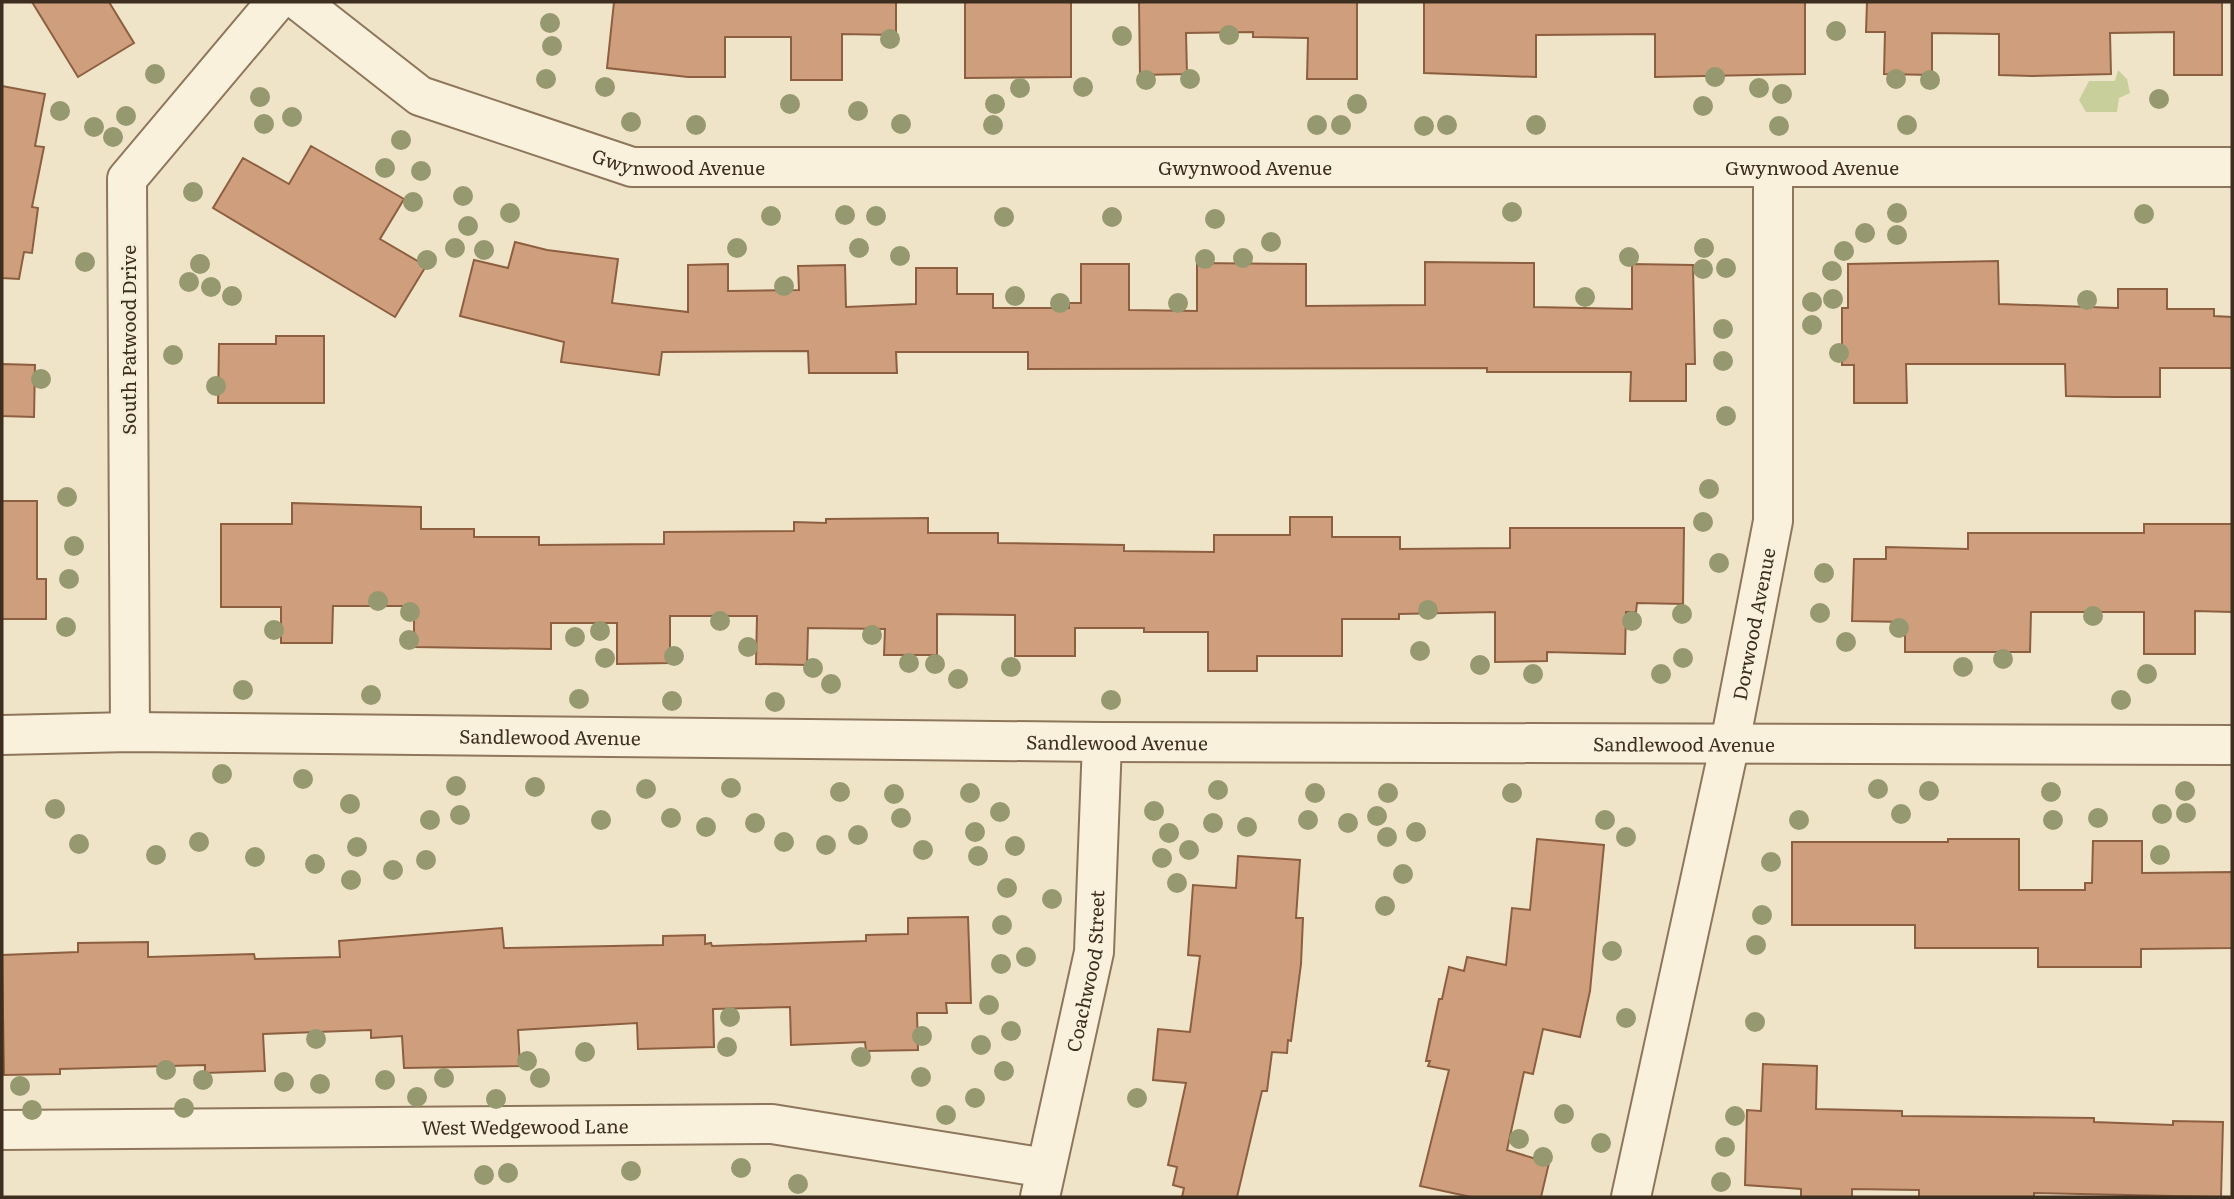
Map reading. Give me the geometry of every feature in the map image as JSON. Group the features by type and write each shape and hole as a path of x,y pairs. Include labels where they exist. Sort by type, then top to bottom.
{"street":[{"name":"South Patwood Drive","path":"130,732 127,179 276,2"},
{"name":"Gwynwood Avenue","path":"300,2 420,96 632,167 2232,167"},
{"name":"Dorwood Avenue","path":"1631,1197 1730,743 1773,522 1773,167"},
{"name":"Sandlewood Avenue","path":"2,735 130,732 1102,742 2232,745"},
{"name":"Coachwood Street","path":"1043,1182 1094,953 1102,742"},
{"name":"West Wedgewood Lane","path":"2,1130 772,1124 1043,1182"}],"green space":[{"path":"2118,70 2127,79 2130,93 2119,98 2117,112 2086,112 2079,100 2089,81 2115,81"}],"building":[{"path":"32,2 109,2 134,43 78,77"},
{"path":"614,2 896,2 896,35 842,34 842,80 791,80 791,37 725,37 725,77 688,77 607,68"},
{"path":"965,2 1071,2 1071,77 965,78"},
{"path":"1139,2 1357,2 1357,79 1307,79 1308,38 1253,37 1253,32 1186,33 1187,74 1140,75"},
{"path":"1424,2 1805,2 1805,74 1655,77 1655,34 1536,35 1536,77 1424,73"},
{"path":"1867,2 2222,2 2222,75 2174,75 2174,32 2110,33 2111,74 2032,76 1999,75 1999,34 1932,33 1932,75 1884,74 1885,32 1866,32"},
{"path":"2,86 45,94 35,146 44,147 32,207 38,208 32,253 24,252 19,279 2,278"},
{"path":"311,146 404,199 380,239 426,266 395,317 213,208 243,158 289,184"},
{"path":"515,242 547,250 618,259 612,303 688,312 688,265 728,264 728,291 799,290 798,266 845,265 846,307 916,304 916,268 957,268 957,294 993,294 993,308 1069,308 1069,303 1081,303 1081,264 1129,264 1129,310 1197,311 1197,263 1306,264 1306,306 1425,305 1425,262 1534,263 1534,307 1632,309 1632,264 1693,265 1695,364 1686,364 1686,401 1630,401 1631,372 1487,372 1487,368 1028,369 1028,352 896,352 897,373 809,373 808,351 662,352 659,375 561,362 564,342 460,316 474,260 508,268"},
{"path":"1998,261 1999,304 2118,308 2118,289 2167,289 2167,309 2214,309 2214,316 2232,317 2232,368 2160,368 2160,397 2113,397 2066,396 2065,364 1906,364 1907,403 1854,403 1854,365 1842,365 1842,308 1848,308 1848,264"},
{"path":"276,336 324,336 324,403 218,403 219,344 276,344"},
{"path":"2,364 35,365 34,417 2,416"},
{"path":"2,501 37,501 37,579 46,579 46,619 2,619"},
{"path":"292,503 421,507 421,529 474,529 474,537 539,537 539,545 664,544 664,532 794,531 794,522 826,523 826,519 928,518 928,533 998,533 998,543 1124,545 1124,551 1214,552 1214,535 1290,535 1290,517 1332,517 1332,537 1400,537 1400,549 1510,548 1510,528 1684,528 1683,604 1637,603 1636,612 1626,612 1625,654 1547,652 1547,661 1495,662 1495,612 1399,614 1399,619 1342,619 1342,656 1257,656 1257,671 1208,671 1208,632 1144,632 1144,628 1075,628 1075,656 1015,656 1015,615 937,614 937,655 884,655 885,629 808,628 807,665 756,664 757,616 670,616 670,663 617,664 617,623 551,623 551,649 414,647 414,606 333,606 332,643 281,643 281,607 221,607 221,524 292,524"},
{"path":"2144,524 2232,524 2232,612 2195,611 2195,654 2144,654 2144,612 2031,612 2030,652 1905,652 1905,622 1852,621 1854,559 1886,559 1886,547 1968,549 1968,533 2144,533"},
{"path":"1537,839 1604,845 1590,991 1580,1037 1543,1029 1533,1074 1524,1072 1507,1150 1549,1163 1541,1197 1471,1197 1420,1186 1449,1070 1428,1066 1430,1061 1426,1061 1439,999 1442,999 1449,967 1464,971 1467,957 1506,965 1512,908 1530,910"},
{"path":"1948,839 2019,839 2019,890 2085,890 2085,883 2092,883 2093,841 2142,841 2142,873 2232,872 2232,948 2141,949 2141,967 2038,967 2038,948 1915,948 1915,925 1792,925 1792,842 1948,842"},
{"path":"1238,856 1300,860 1296,918 1303,918 1301,964 1291,1041 1288,1040 1287,1053 1272,1052 1267,1091 1262,1091 1237,1197 1182,1197 1184,1188 1173,1185 1177,1167 1168,1165 1186,1083 1153,1080 1158,1029 1190,1032 1200,956 1188,955 1193,885 1236,888"},
{"path":"968,917 971,1003 946,1003 947,1013 917,1013 918,1050 866,1051 865,1042 791,1045 790,1007 713,1009 714,1047 638,1049 637,1023 518,1030 520,1066 404,1068 402,1036 371,1038 371,1030 263,1034 265,1071 205,1073 205,1065 60,1069 60,1074 4,1075 2,955 78,952 78,943 148,942 148,957 254,954 255,959 340,957 339,941 502,928 504,948 663,945 663,936 705,935 705,944 711,943 712,946 866,941 866,935 908,934 908,918"},
{"path":"1763,1064 1817,1066 1816,1109 1902,1111 1902,1116 2094,1118 2094,1122 2173,1125 2173,1121 2223,1122 2221,1197 2034,1193 2034,1197 1919,1197 1919,1190 1852,1189 1852,1197 1801,1197 1801,1189 1745,1185 1747,1110 1761,1111"}]}
